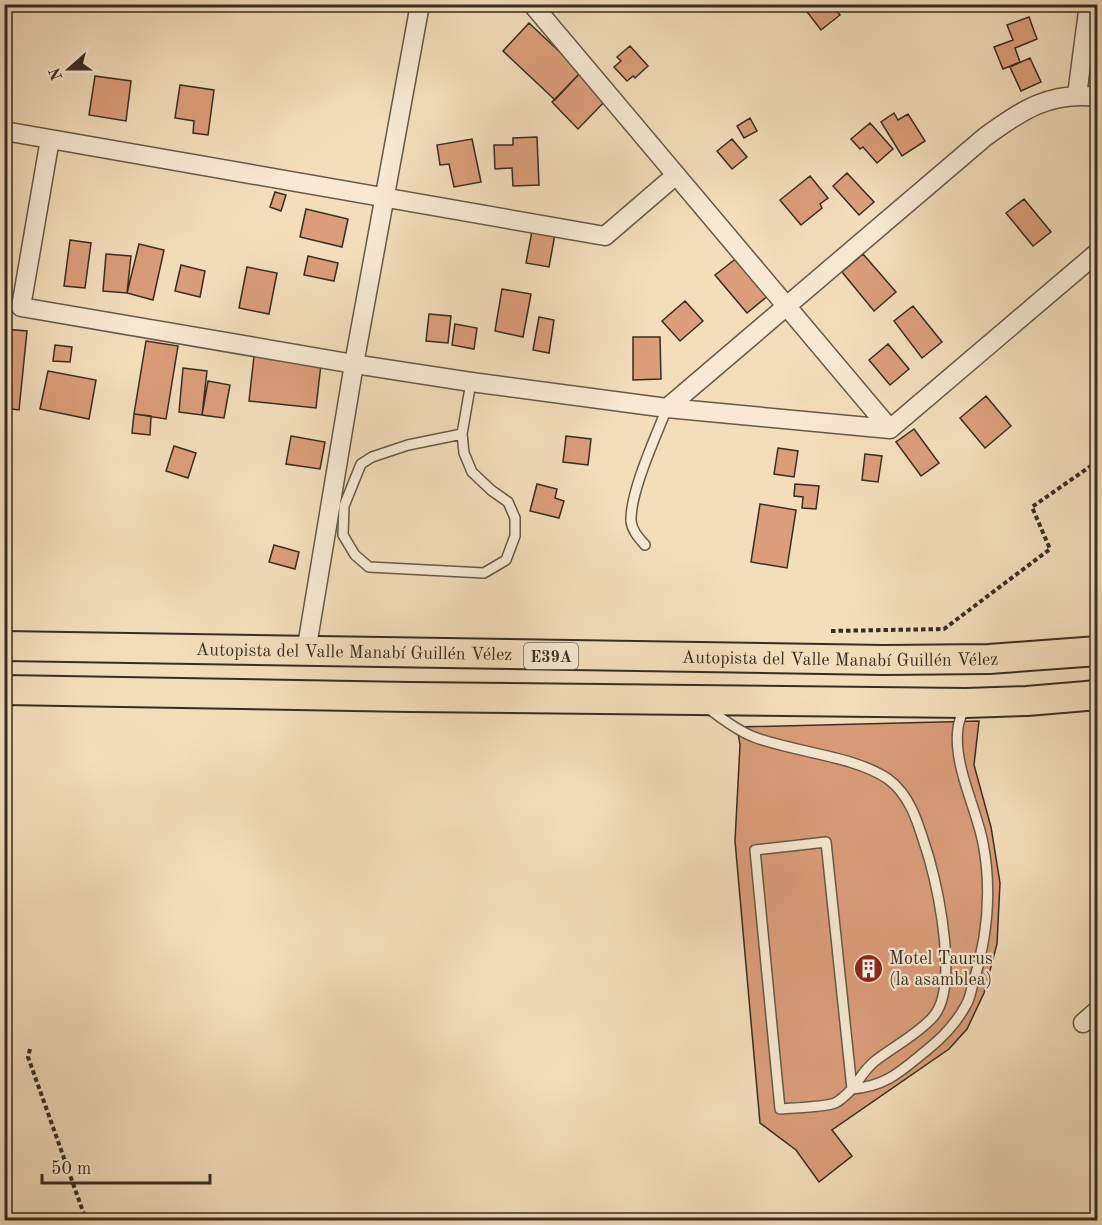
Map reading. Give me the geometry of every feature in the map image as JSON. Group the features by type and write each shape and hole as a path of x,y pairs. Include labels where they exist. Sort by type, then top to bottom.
{"main road":[{"name":"Autopista del Valle Manabí Guillén Vélez","path":"4,646 884,660 989,659 1098,651"},
{"path":"4,690 966,703 1098,695"}],"street":[{"path":"306,652 383,198 420,4"},
{"path":"532,4 890,429"},
{"path":"1077,95 1089,4"},
{"path":"667,408 985,138 1019,113 1051,99 1077,95 1098,97"},
{"path":"4,131 605,236 676,175"},
{"path":"50,139 21,307 354,364 667,408 890,429 1098,252"},
{"path":"1083,1023 1098,1010"}],"lane":[{"path":"462,434 408,445 372,457 361,464 344,506 344,535 355,555 369,567 484,573 506,560 515,536 515,518 508,502 472,472 464,453 462,434 471,382"},
{"path":"645,545 636,535 631,522 633,498 667,408"},
{"path":"699,700 723,720 753,737 871,770 889,780 897,788 905,797 917,819 932,868 945,939 947,978 944,998 934,1016 862,1073 852,1089 835,1103 780,1109 755,850 826,842 852,1089"},
{"path":"852,1089 870,1088 888,1081 943,1038 967,1005 980,964 987,923 987,883 983,845 975,809 959,759 958,725 966,703"}],"path":[{"path":"831,631 944,630 1050,549 1032,507 1098,461"},
{"path":"30,1049 28,1057 86,1221"}],"building":[{"path":"462,4 480,4 479,11 462,11"},
{"path":"801,4 831,4 840,15 821,30"},
{"path":"1098,4 1098,49 1088,47"},
{"path":"1029,17 1037,39 1015,48 1020,62 1003,69 994,47 1013,40 1007,25"},
{"path":"529,23 581,72 555,100 503,51"},
{"path":"630,46 648,66 635,78 633,76 627,81 614,67 621,61 617,57"},
{"path":"1030,58 1041,82 1021,91 1010,67"},
{"path":"581,72 608,98 578,129 552,102"},
{"path":"95,76 131,81 126,121 89,115"},
{"path":"180,85 214,90 208,135 193,133 194,121 175,118"},
{"path":"894,113 898,120 908,114 925,141 902,156 881,122"},
{"path":"750,118 757,131 744,138 737,126"},
{"path":"870,123 893,149 877,163 863,147 860,149 851,139"},
{"path":"537,137 539,185 513,186 512,168 495,169 494,145 513,145 513,138"},
{"path":"472,139 481,182 454,187 449,164 440,165 437,145"},
{"path":"732,139 747,157 732,169 717,151"},
{"path":"847,173 874,202 859,215 833,186"},
{"path":"810,176 828,198 820,204 822,208 801,225 780,200"},
{"path":"275,192 286,195 281,211 270,207"},
{"path":"1024,199 1051,232 1033,246 1006,213"},
{"path":"306,209 348,219 342,247 300,237"},
{"path":"532,231 555,234 549,267 526,263"},
{"path":"70,240 91,243 85,288 64,286"},
{"path":"139,244 164,250 153,300 127,293"},
{"path":"106,254 131,256 127,293 103,291"},
{"path":"863,254 896,292 874,311 842,272"},
{"path":"308,256 338,263 334,281 304,275"},
{"path":"738,257 769,295 747,313 715,275"},
{"path":"181,265 205,271 200,297 175,291"},
{"path":"247,267 277,273 269,314 239,308"},
{"path":"502,289 531,294 523,337 495,331"},
{"path":"685,301 703,321 680,341 662,321"},
{"path":"913,306 942,342 922,358 894,321"},
{"path":"429,314 451,316 448,343 426,341"},
{"path":"539,317 554,320 549,353 533,350"},
{"path":"455,324 477,328 474,349 452,345"},
{"path":"4,329 27,331 19,410 4,408"},
{"path":"633,337 660,337 661,379 633,380"},
{"path":"146,341 178,346 166,419 134,414"},
{"path":"888,344 909,369 890,385 869,360"},
{"path":"55,345 72,347 70,362 53,361"},
{"path":"254,356 321,364 316,408 249,401"},
{"path":"183,368 207,371 202,415 179,412"},
{"path":"48,371 96,380 89,419 40,409"},
{"path":"208,381 230,385 224,418 202,415"},
{"path":"986,396 1011,426 985,448 960,418"},
{"path":"134,414 151,416 150,435 132,433"},
{"path":"914,429 939,463 921,476 896,442"},
{"path":"291,436 325,442 320,469 286,464"},
{"path":"566,436 591,439 588,465 563,462"},
{"path":"174,446 196,453 188,478 166,471"},
{"path":"778,448 798,451 794,477 774,474"},
{"path":"865,454 882,456 878,482 862,480"},
{"path":"537,484 557,489 555,498 564,501 559,518 530,511"},
{"path":"795,484 819,486 816,509 802,508 803,497 794,496"},
{"path":"760,504 796,510 787,568 751,562"},
{"path":"274,545 299,552 295,569 269,562"},
{"name":"Motel Taurus (la asamblea)","path":"979,721 974,765 991,827 1000,883 997,944 984,993 967,1029 949,1049 832,1130 852,1156 819,1182 796,1150 760,1123 735,841 740,745 737,727"}],"place":[{"name":"Motel Taurus (la asamblea)","path":"868,968"}]}
